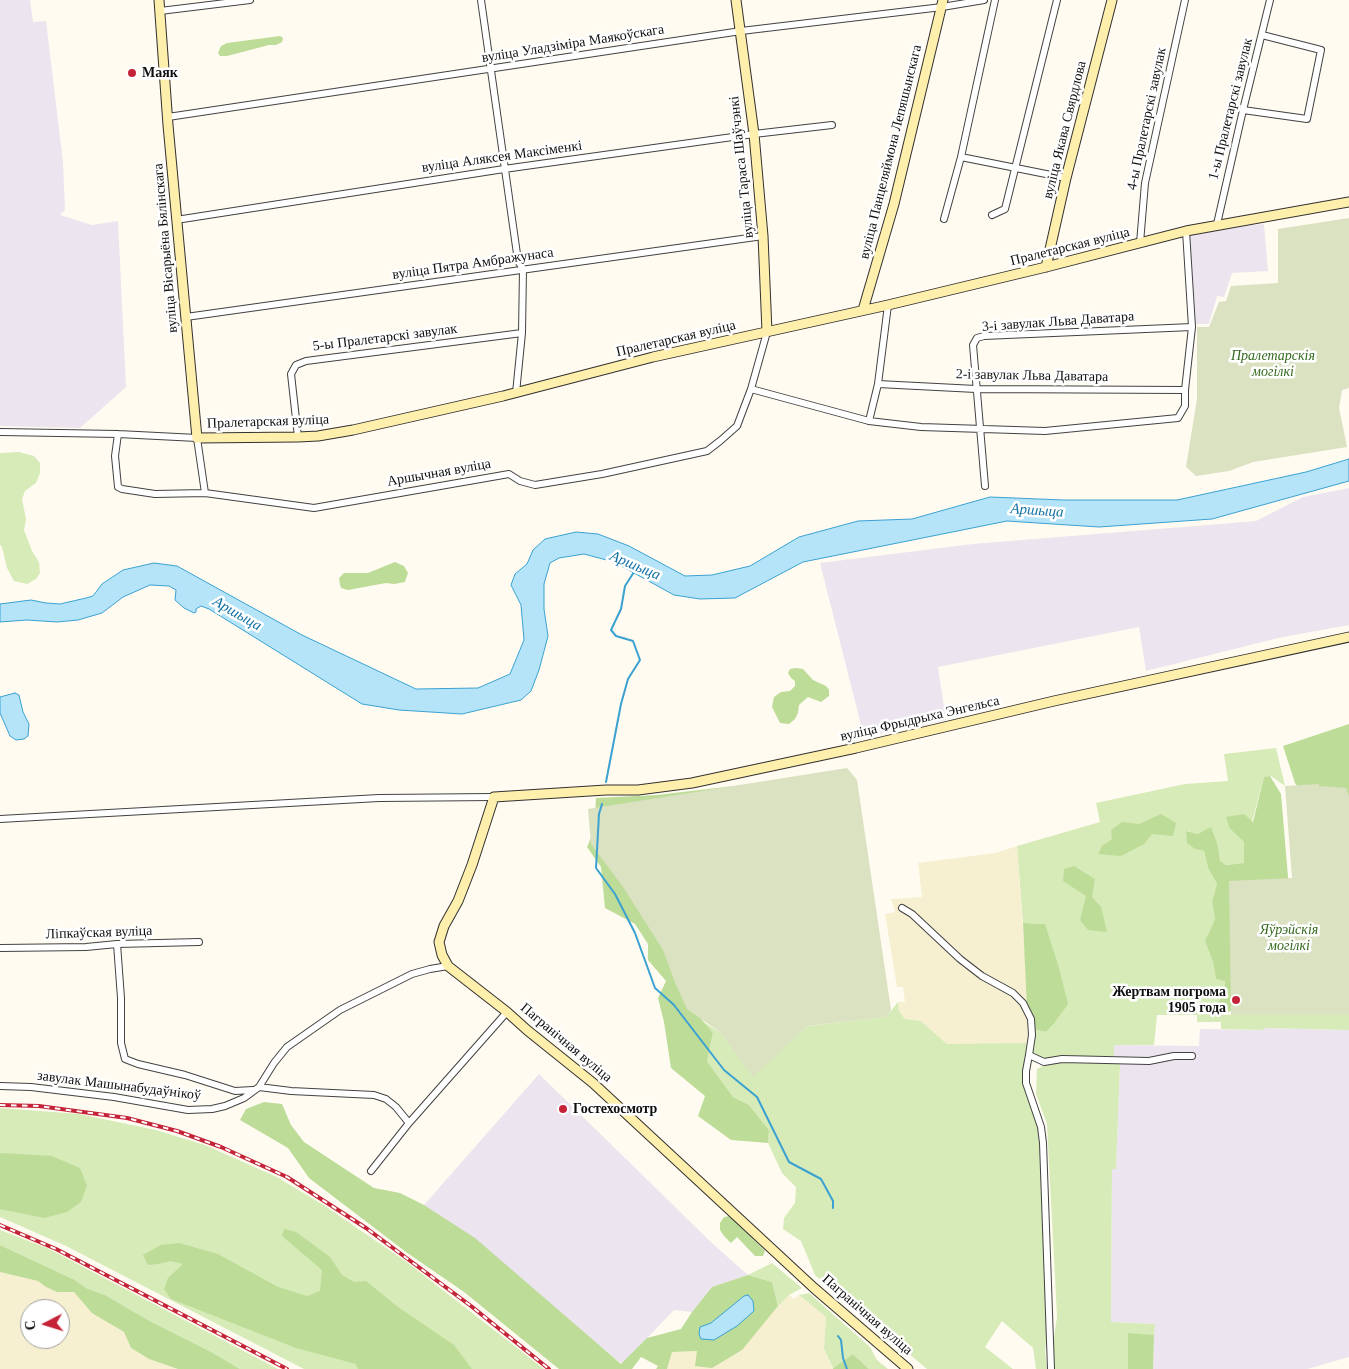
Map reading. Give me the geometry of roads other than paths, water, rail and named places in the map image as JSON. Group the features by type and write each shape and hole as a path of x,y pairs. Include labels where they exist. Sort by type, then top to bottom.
{"street":[{"name":"вуліца Вісарыёна Бялінскага","path":"159,0 176,220 197,438 205,493"},
{"path":"160,11 250,0"},
{"path":"481,0 518,261 523,270 522,333 516,392"},
{"name":"вуліца Тараса Шаўчэнкі","path":"736,0 754,134 764,236 767,332"},
{"name":"вуліца Уладзіміра Маякоўскага","path":"168,118 741,31 984,0"},
{"path":"944,219 961,157 995,0"},
{"path":"992,215 1005,209 1058,0"},
{"name":"вуліца Якава Свярдлова","path":"1046,267 1066,178 1112,0"},
{"name":"4-ы Пралетарскі завулак","path":"1140,243 1145,183 1185,0"},
{"name":"1-ы Пралетарскі завулак","path":"1217,224 1270,0"},
{"name":"вуліца Панцеляймона Лепяшынскага","path":"863,310 894,204 942,4"},
{"path":"1243,110 1307,119 1321,50 1262,35"},
{"name":"вуліца Аляксея Максіменкі","path":"176,220 504,169 832,125"},
{"path":"961,157 1066,178"},
{"name":"Пралетарская вуліца","path":"1,432 118,434 197,438 318,436 353,430 516,392 653,357 888,305 1186,231 1349,202"},
{"path":"751,389 869,421 921,427 1045,431 1178,418 1185,406 1192,326 1186,231"},
{"name":"вуліца Пятра Амбражунаса","path":"186,317 764,236"},
{"path":"869,421 878,384 888,305"},
{"name":"3-і завулак Льва Даватара","path":"976,389 973,344 976,338 984,336 1192,326"},
{"name":"Аршычная вуліца","path":"118,434 115,456 118,487 122,489 155,494 205,493 314,508 509,474 520,481 535,484 602,474 707,451 720,441 737,426 751,389 767,332"},
{"name":"5-ы Пралетарскі завулак","path":"298,437 291,374 296,365 306,361 522,333"},
{"name":"2-і завулак Льва Даватара","path":"878,384 976,389 1185,390"},
{"path":"976,389 985,486"},
{"name":"вуліца Фрыдрыха Энгельса","path":"494,797 606,790 638,790 701,782 1349,636"},
{"path":"0,819 379,798 494,797 472,865 458,901 444,926 439,942 442,955 448,966"},
{"path":"902,908 912,914 960,959 982,976 1018,997 1028,1010 1031,1019 1032,1035 1026,1083 1041,1127 1043,1143 1051,1369"},
{"name":"Ліпкаўская вуліца","path":"0,948 86,947 117,944 199,942"},
{"path":"117,944 121,998 121,1043 125,1059 235,1091 256,1088 374,1095 386,1099 410,1123"},
{"name":"завулак Машынабудаўнікоў","path":"0,1086 31,1087 105,1096 188,1110 212,1109 225,1106 244,1098 256,1088 287,1047 340,1010 412,974 448,966"},
{"name":"Пагранічная вуліца","path":"448,966 507,1012 592,1083 814,1288 908,1369"},
{"path":"371,1171 410,1123 507,1012"},
{"path":"1029,1055 1044,1062 1062,1059 1148,1061 1174,1056 1192,1056"}],"water":[{"name":"Аршыца","path":"1349,459 1349,481 1212,519 1099,527 1007,521 803,562 735,598 700,599 674,595 614,562 584,554 559,558 550,563 544,584 544,609 548,636 531,691 521,700 462,714 399,710 362,704 209,609 201,606 194,613 184,608 175,600 176,590 169,586 150,585 123,597 102,613 78,620 0,622 0,604 31,600 60,604 93,596 102,584 123,570 154,563 177,566 302,635 416,689 478,688 510,674 524,640 521,605 511,585 515,574 527,564 533,550 545,539 576,532 598,534 629,546 685,576 712,575 750,566 799,537 858,521 912,519 990,497 1063,500 1177,500 1306,472"},
{"path":"15,693 19,695 23,712 29,724 28,736 24,739 16,740 10,736 0,713 0,697"},
{"path":"748,1295 753,1301 754,1311 737,1326 714,1340 701,1339 699,1334 700,1327 711,1323 744,1296"}],"waterway":[{"name":"Аршыца","path":"606,782 621,704 628,679 640,660 633,641 616,636 611,630 621,609 625,586 634,572"},
{"path":"602,804 599,814 596,868 615,894 635,933 655,988 674,1005 724,1070 757,1097 789,1162 821,1179 833,1201 833,1208"},
{"path":"838,1336 841,1340 843,1358 847,1369"}],"railway":[{"path":"0,1105 39,1106 127,1118 177,1131 221,1147 287,1177 366,1228 471,1306 549,1369"},
{"path":"0,1225 56,1249 287,1369"}],"place":[{"name":"Маяк","path":"132,73"},
{"name":"Жертвам погрома 1905 года","path":"1236,1000"},
{"name":"Гостехосмотр","path":"563,1109"}],"park label":[{"name":"Пралетарскія могілкі","path":"1273,364"},
{"name":"Яўрэйскія могілкі","path":"1289,938"}]}
